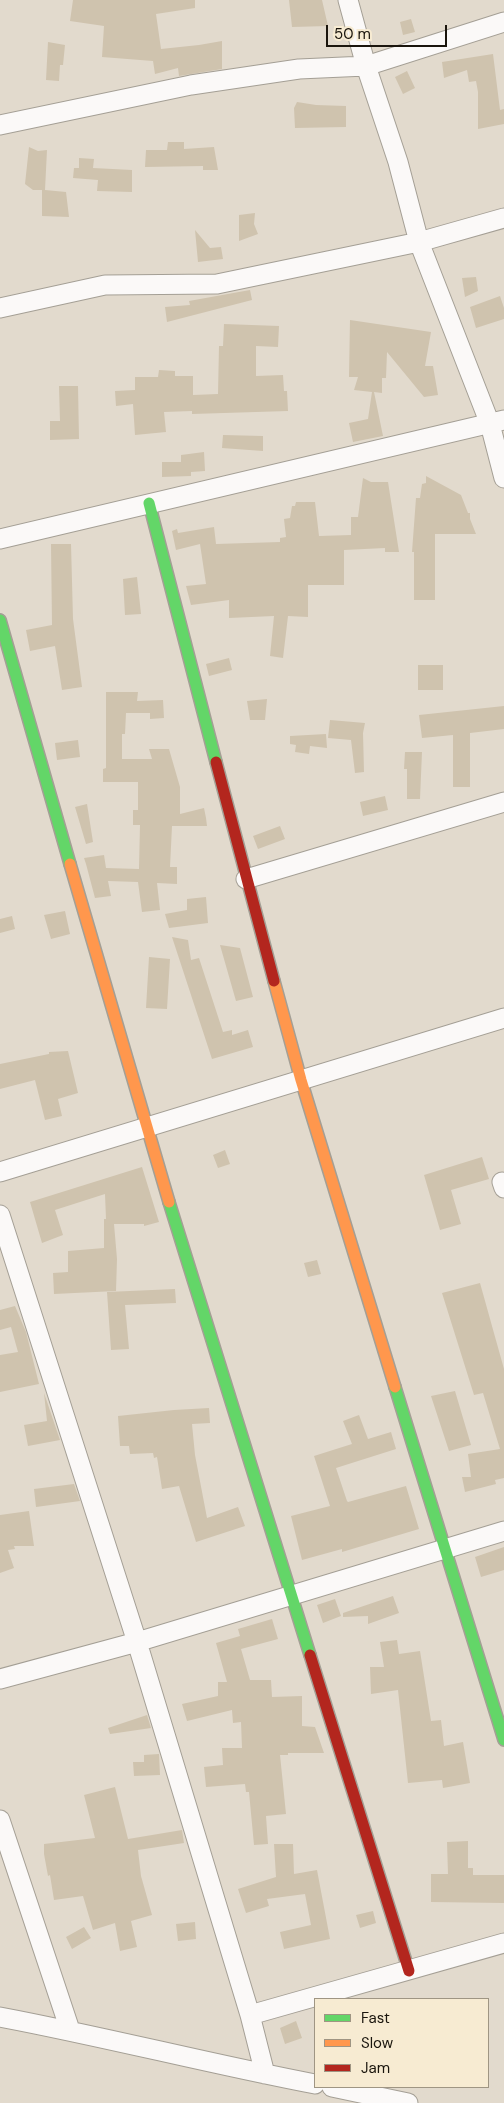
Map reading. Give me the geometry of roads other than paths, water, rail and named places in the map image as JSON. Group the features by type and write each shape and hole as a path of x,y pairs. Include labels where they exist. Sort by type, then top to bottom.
{"street":[{"path":"348,0 366,66 398,162 419,242 497,422 504,478"},
{"path":"0,125 191,85 300,69 366,66 504,22"},
{"path":"0,308 105,285 217,284 419,242 504,218"},
{"path":"0,539 497,422"},
{"path":"149,503 246,879 301,1080 504,1740"},
{"path":"0,620 146,1128 293,1594 409,1971"},
{"path":"246,879 504,802"},
{"path":"0,1172 504,1018"},
{"path":"0,1215 137,1642 250,2015 265,2074"},
{"path":"0,1680 137,1642 504,1531"},
{"path":"0,1820 70,2030"},
{"path":"250,2015 504,1944"},
{"path":"0,2017 70,2030 314,2084"},
{"path":"336,2088 387,2101 408,2103"}]}
